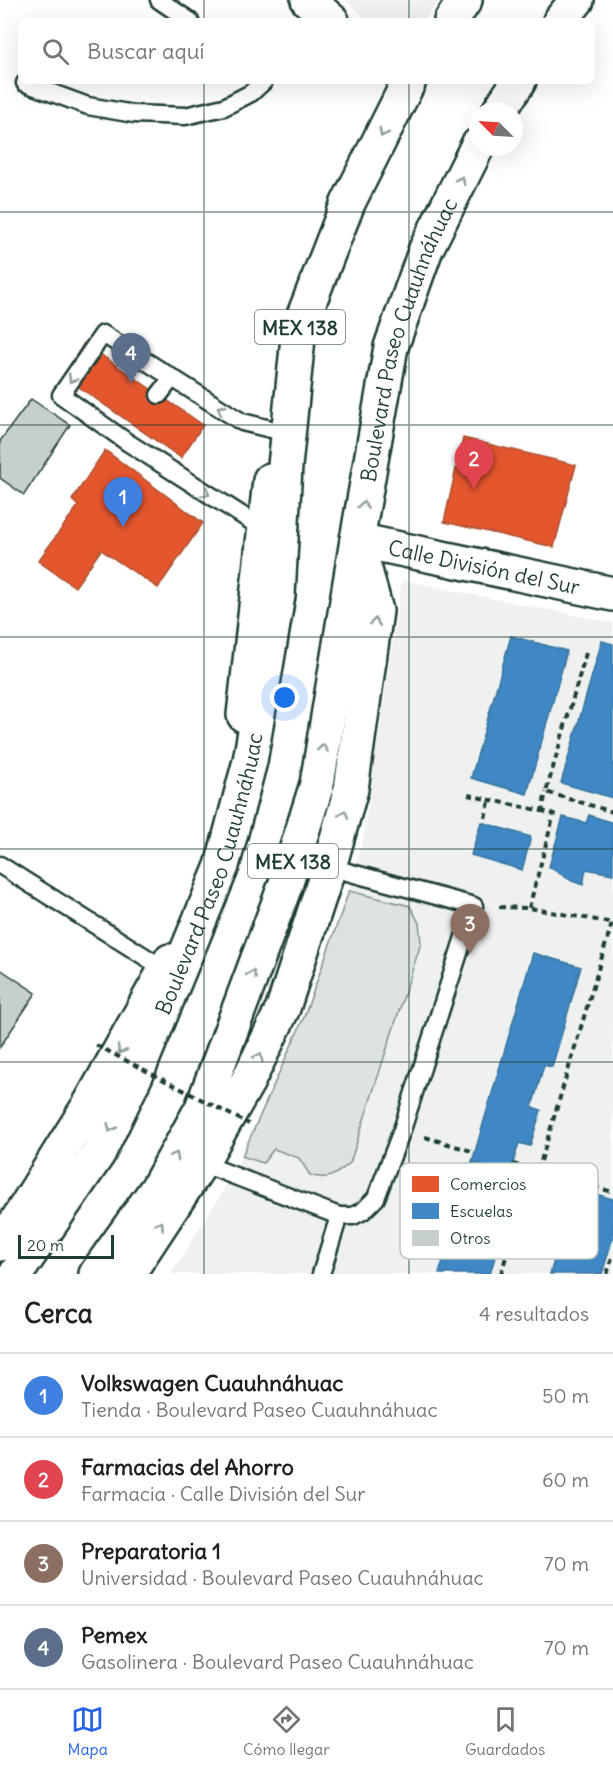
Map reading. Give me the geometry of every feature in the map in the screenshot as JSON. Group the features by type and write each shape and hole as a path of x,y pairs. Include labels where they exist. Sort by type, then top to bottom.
{"main road":[{"path":"453,18 465,0"},
{"path":"562,18 577,0"},
{"name":"Boulevard Paseo Cuauhnáhuac","path":"6,1225 91,1102 166,970 211,859 240,765 250,650 275,430 299,328 348,203 405,84"},
{"path":"505,102 517,84"},
{"name":"Boulevard Paseo Cuauhnáhuac","path":"96,1274 158,1187 202,1108 285,886 317,784 391,347 426,249 472,156"},
{"name":"Boulevard Paseo Cuauhnáhuac","path":"16,1274 98,1154 136,1075 222,866 250,761 278,595 285,466 299,328"},
{"name":"Boulevard Paseo Cuauhnáhuac","path":"128,1274 201,1163 248,1081 283,1008 329,867 351,789 376,611 357,540"},
{"name":"Calle División del Sur","path":"357,540 613,594"}],"lane":[{"path":"159,0 186,18"},
{"path":"28,84 87,106 134,114 185,116 224,107 251,93 261,84"},
{"path":"265,530 127,442 61,395 103,334 242,422 275,430"},
{"path":"159,395 172,378"},
{"path":"127,442 137,428"},
{"path":"0,866 166,970"},
{"path":"201,1163 339,1216 353,1216 363,1212 376,1198 402,1130 474,906 329,867"},
{"path":"321,1274 339,1216"}],"path":[{"path":"542,811 586,653"},
{"path":"546,792 613,812"},
{"path":"468,795 490,798 554,814 529,908"},
{"path":"485,818 490,798"},
{"path":"474,906 529,908 612,923 540,1163"},
{"path":"96,1045 249,1124"},
{"path":"402,1130 475,1152"},
{"path":"598,1188 613,1192"},
{"path":"607,1274 613,1255"},
{"path":"501,1274 505,1259"}],"shaded area":[{"path":"345,0 440,0 425,18 366,18"},
{"path":"402,580 613,623 613,1274 171,1274 222,1193 242,1156 304,1017 349,891 364,834"},
{"path":"349,891 410,906 419,923 421,943 350,1163 336,1174 322,1177 310,1175 299,1158 274,1149 263,1163 242,1156 304,1017"}],"building: Comercios":[{"path":"84,343 203,425 181,458 63,376"},
{"path":"463,438 576,465 554,547 444,522"},
{"path":"105,450 203,523 158,588 101,550 75,587 38,561 78,506 72,500"}],"building: Escuelas":[{"path":"511,636 567,651 527,794 471,778"},
{"path":"602,641 613,644 613,798 561,783"},
{"path":"589,815 613,823 613,874 586,869 583,885 549,867 563,817 586,823"},
{"path":"481,822 531,837 522,870 471,855"},
{"path":"533,953 581,967 552,1067 544,1065 532,1107 541,1110 530,1146 519,1143 513,1163 472,1162"},
{"path":"598,1195 613,1199 613,1237 602,1274 550,1274 554,1259 598,1259"},
{"path":"443,1259 494,1259 490,1274 439,1274"}],"building: Otros":[{"path":"31,399 70,425 24,495 0,478 0,441"},
{"path":"0,969 36,993 0,1047"}],"place":[{"name":"Pemex","path":"131,383"},
{"name":"Farmacias del Ahorro","path":"474,489"},
{"name":"Volkswagen Cuauhnáhuac","path":"123,527"},
{"name":"Preparatoria 1","path":"470,954"}]}
